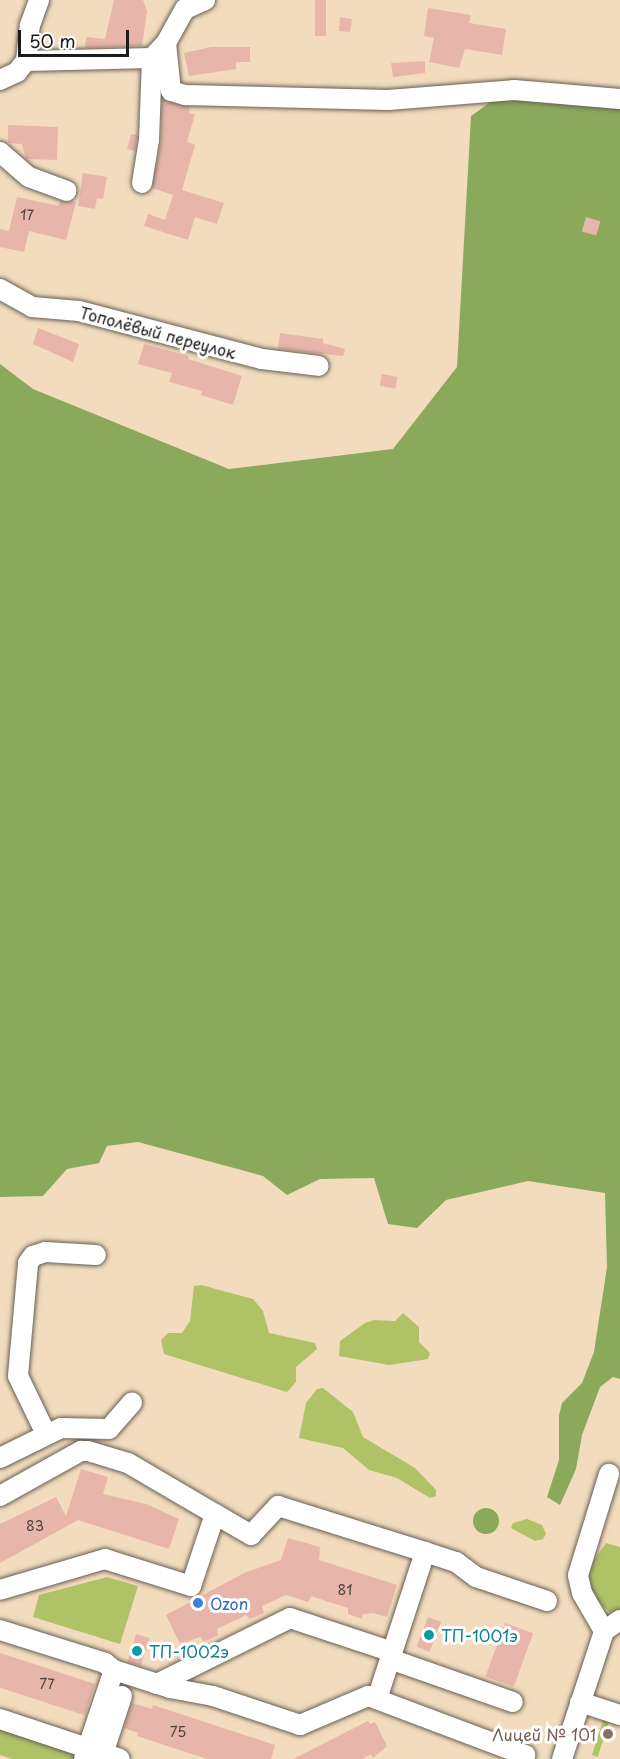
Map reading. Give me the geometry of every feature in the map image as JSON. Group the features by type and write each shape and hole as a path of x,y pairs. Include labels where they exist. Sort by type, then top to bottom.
{"street":[{"path":"0,80 17,72 27,61 30,26 39,0"},
{"path":"142,183 149,140 152,58 166,43 185,9 205,0"},
{"path":"166,43 171,91 184,95 388,100 514,90 620,99"},
{"path":"27,61 152,58"},
{"path":"0,152 29,177 67,191"},
{"name":"Тополёвый переулок","path":"0,289 32,307 79,311 262,359 320,366"},
{"path":"46,1434 18,1376 28,1263 33,1256 45,1252 96,1256"},
{"path":"0,1458 61,1428 110,1429 132,1403"},
{"path":"0,1496 88,1451 128,1463 251,1535 278,1506 456,1562 476,1577 547,1601"},
{"path":"562,1759 580,1702 612,1625 582,1593 578,1575 609,1474"},
{"path":"0,1590 105,1559 191,1586 215,1514"},
{"path":"377,1698 425,1552"},
{"path":"157,1684 290,1618 513,1702"},
{"path":"0,1630 105,1663 114,1670 157,1684 213,1696 300,1725 358,1697 377,1698 529,1758"},
{"path":"98,1755 114,1670"},
{"path":"98,1755 122,1696"},
{"path":"580,1702 620,1715"},
{"path":"0,1719 98,1755"}],"green space":[{"path":"496,98 533,98 620,108 620,1379 613,1377 600,1387 582,1435 576,1469 560,1505 547,1497 559,1460 559,1415 562,1403 582,1383 594,1352 607,1267 605,1193 528,1181 446,1200 417,1228 388,1224 374,1178 320,1179 287,1195 263,1176 138,1142 107,1146 99,1163 67,1169 43,1196 0,1197 0,364 33,389 229,469 393,449 457,367 471,116"},
{"path":"201,1285 253,1299 263,1311 269,1333 315,1343 317,1349 296,1367 296,1382 287,1392 164,1354 161,1340 168,1333 182,1333 190,1321 194,1286"},
{"path":"403,1313 419,1327 419,1342 430,1353 428,1359 389,1365 339,1356 340,1341 365,1323 374,1320 395,1321"},
{"path":"323,1388 353,1412 363,1437 415,1468 436,1490 436,1496 430,1498 397,1478 369,1470 343,1448 299,1438 306,1403 317,1389"},
{"path":"486,1508 495,1512 499,1521 495,1530 486,1534 477,1530 473,1521 477,1512"},
{"path":"527,1519 542,1525 546,1534 543,1539 535,1541 511,1528 513,1523"},
{"path":"606,1543 620,1547 620,1611 614,1616 597,1601 586,1586 594,1560"},
{"path":"107,1577 138,1586 120,1644 33,1617 39,1595"},
{"path":"604,1718 610,1720 598,1757 592,1755"},
{"path":"0,1728 73,1752 77,1759 12,1759 0,1755"}],"building":[{"path":"114,0 143,0 147,11 142,46 85,48 86,37 105,39"},
{"path":"315,0 326,0 326,36 315,36"},
{"path":"428,8 471,15 469,23 506,29 502,55 465,49 459,68 429,62 434,38 424,36"},
{"path":"340,17 352,19 350,32 339,31"},
{"path":"211,47 250,47 250,62 236,62 236,69 189,76 184,53"},
{"path":"425,61 425,73 393,77 391,63"},
{"path":"162,99 190,107 189,113 195,114 187,142 195,145 182,190 224,203 217,224 195,217 188,240 144,226 148,214 165,220 173,195 152,188 161,142"},
{"path":"8,125 58,127 57,160 26,159 22,144 8,143"},
{"path":"131,134 137,135 135,151 127,149"},
{"path":"83,173 107,177 103,199 97,198 95,209 78,206"},
{"path":"17,197 59,206 60,201 76,202 66,240 29,231 24,252 0,247 0,229 9,231"},
{"path":"586,217 600,221 596,236 582,231"},
{"path":"38,328 79,344 73,362 33,344"},
{"path":"280,333 323,339 323,343 345,349 343,356 278,349"},
{"path":"144,344 189,356 188,359 242,376 233,405 201,395 202,391 169,382 172,373 138,364"},
{"path":"382,374 398,377 395,389 380,386"},
{"path":"81,1469 108,1477 103,1494 146,1504 179,1519 169,1549 78,1520 0,1563 0,1524 56,1497 66,1516"},
{"path":"288,1538 320,1547 319,1560 397,1585 387,1617 373,1613 363,1614 362,1619 348,1614 348,1608 311,1596 308,1602 286,1595 262,1606 264,1613 250,1619 246,1615 217,1629 218,1635 204,1642 200,1637 180,1644 166,1615 244,1573 281,1560"},
{"name":"ТП-1001э","path":"428,1617 441,1622 430,1652 417,1647"},
{"path":"505,1623 533,1633 514,1687 486,1677"},
{"name":"ТП-1002э","path":"136,1634 149,1638 141,1666 128,1662"},
{"path":"0,1653 95,1684 85,1715 0,1688"},
{"path":"132,1703 152,1709 153,1705 275,1745 271,1759 207,1759 137,1736 138,1733 124,1728"},
{"path":"368,1721 370,1724 375,1722 387,1746 373,1758 371,1754 362,1759 293,1759"}],"place":[{"name":"Ozon","path":"198,1603"},
{"name":"ТП-1001э","path":"429,1635"},
{"name":"ТП-1002э","path":"137,1651"},
{"name":"Лицей № 101","path":"608,1734"}]}
